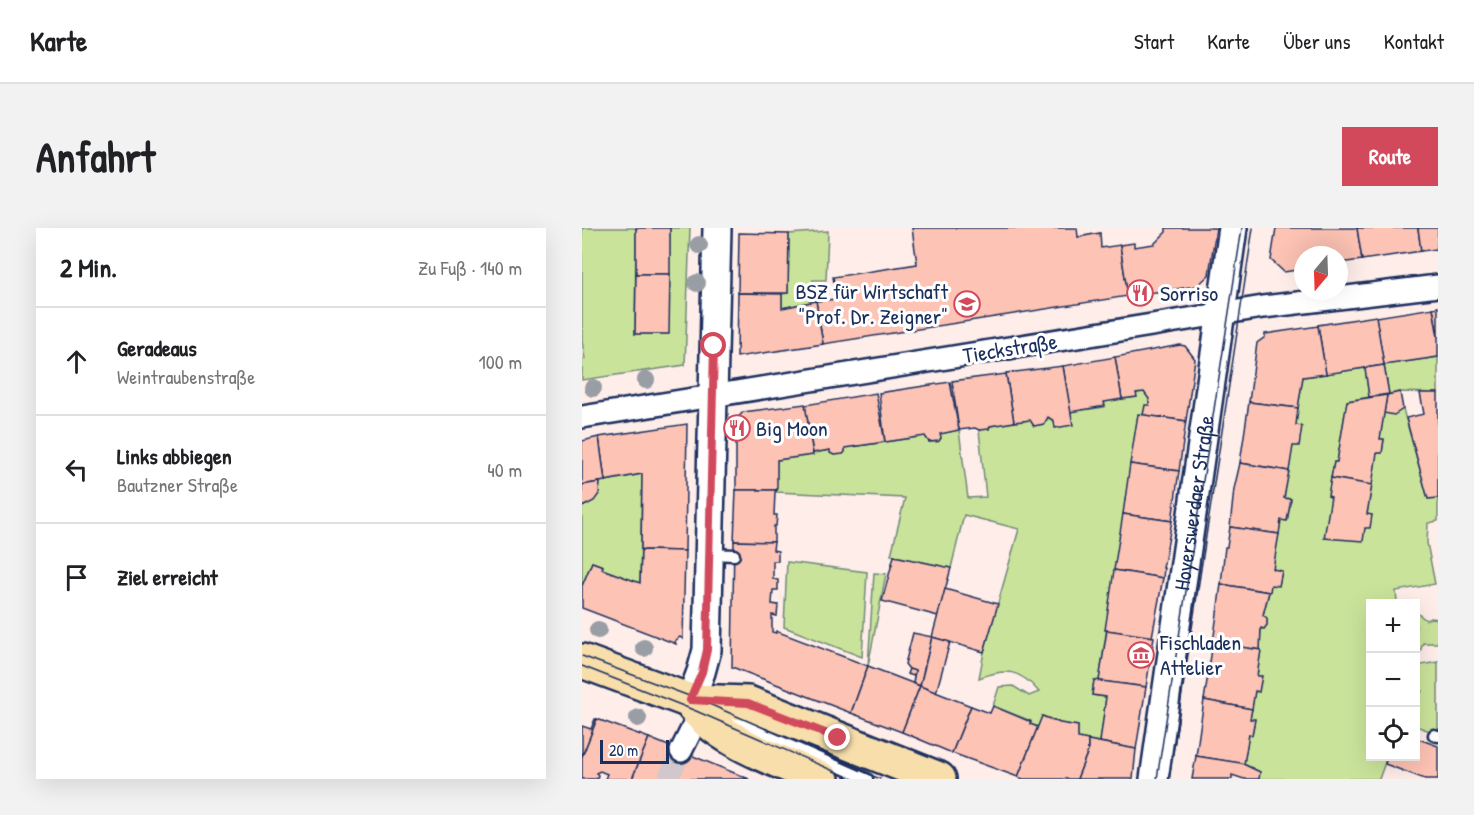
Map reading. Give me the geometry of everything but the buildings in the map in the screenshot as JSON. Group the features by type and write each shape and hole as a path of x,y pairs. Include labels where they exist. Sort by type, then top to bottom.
{"main road":[{"path":"582,661 695,708 735,741 822,779"},
{"path":"695,708 748,703 939,779"}],"street":[{"path":"681,751 695,708 722,555 713,395 717,228"},
{"name":"Hoyerswerdaer Straße","path":"1154,779 1233,228"},
{"name":"Tieckstraße","path":"582,417 1263,307 1438,285"}],"lane":[{"path":"695,708 867,779"}],"green space":[{"path":"582,228 636,228 635,334 668,334 670,228 690,228 685,365 582,380 582,360 585,359 582,341"},
{"path":"828,231 826,280 813,280 816,301 782,308 782,294 788,293 789,234"},
{"path":"1438,357 1438,393 1389,394 1384,365"},
{"path":"1365,368 1369,397 1347,401 1337,462 1334,462 1328,496 1365,528 1372,515 1367,514 1377,453 1382,453 1384,440 1380,439 1384,413 1394,414 1403,409 1428,499 1438,498 1438,521 1428,523 1427,543 1435,584 1396,591 1397,599 1366,599 1366,761 1386,761 1379,779 1259,779 1260,772 1244,764 1249,734 1252,734 1255,720 1250,719 1255,691 1261,676 1257,676 1261,650 1261,628 1267,625 1267,619 1263,615 1271,585 1279,585 1282,571 1273,569 1281,520 1287,521 1291,500 1284,498 1303,377"},
{"path":"1144,392 1149,399 1149,405 1143,415 1138,415 1099,681 1094,680 1092,695 1106,697 1100,742 1078,738 1078,726 1060,723 1043,716 1038,727 1030,724 1031,721 993,706 999,687 1013,686 1029,696 1039,692 1019,675 1005,672 979,678 984,652 1019,529 964,515 951,568 891,555 905,498 776,492 777,460 830,450 834,455 843,454 845,448 925,436 929,442 938,442 941,438 940,434 959,430 968,498 986,497 979,430 988,429 990,426 1030,420 1034,426 1043,424 1047,420 1046,417 1054,421 1056,428 1072,425 1070,412 1104,407 1104,402 1136,397 1136,393"},
{"path":"642,474 640,583 602,569 603,566 592,562 582,586 582,507 596,498 600,482"},
{"path":"787,562 867,572 862,657 784,627"},
{"path":"874,573 886,574 868,666"},
{"path":"1420,615 1426,620 1438,619 1438,643 1423,643 1420,652"},
{"path":"1438,662 1438,734 1420,727 1420,694 1422,691 1420,665"}],"tunnel":[{"path":"668,779 681,751"}],"tram line":[{"path":"1157,779 1242,228"},
{"path":"1169,779 1253,228"},
{"path":"582,656 700,700 880,779"},
{"path":"582,666 696,711 852,779"}],"place":[{"name":"Sorriso","path":"1140,293"},
{"name":"BSZ für Wirtschaft \"Prof. Dr. Zeigner\"","path":"967,304"},
{"name":"Big Moon","path":"737,428"},
{"name":"Fischladen Attelier","path":"1141,655"}],"route":[{"path":"714,346 707,650 702,672 690,700 748,703 838,738"}]}
